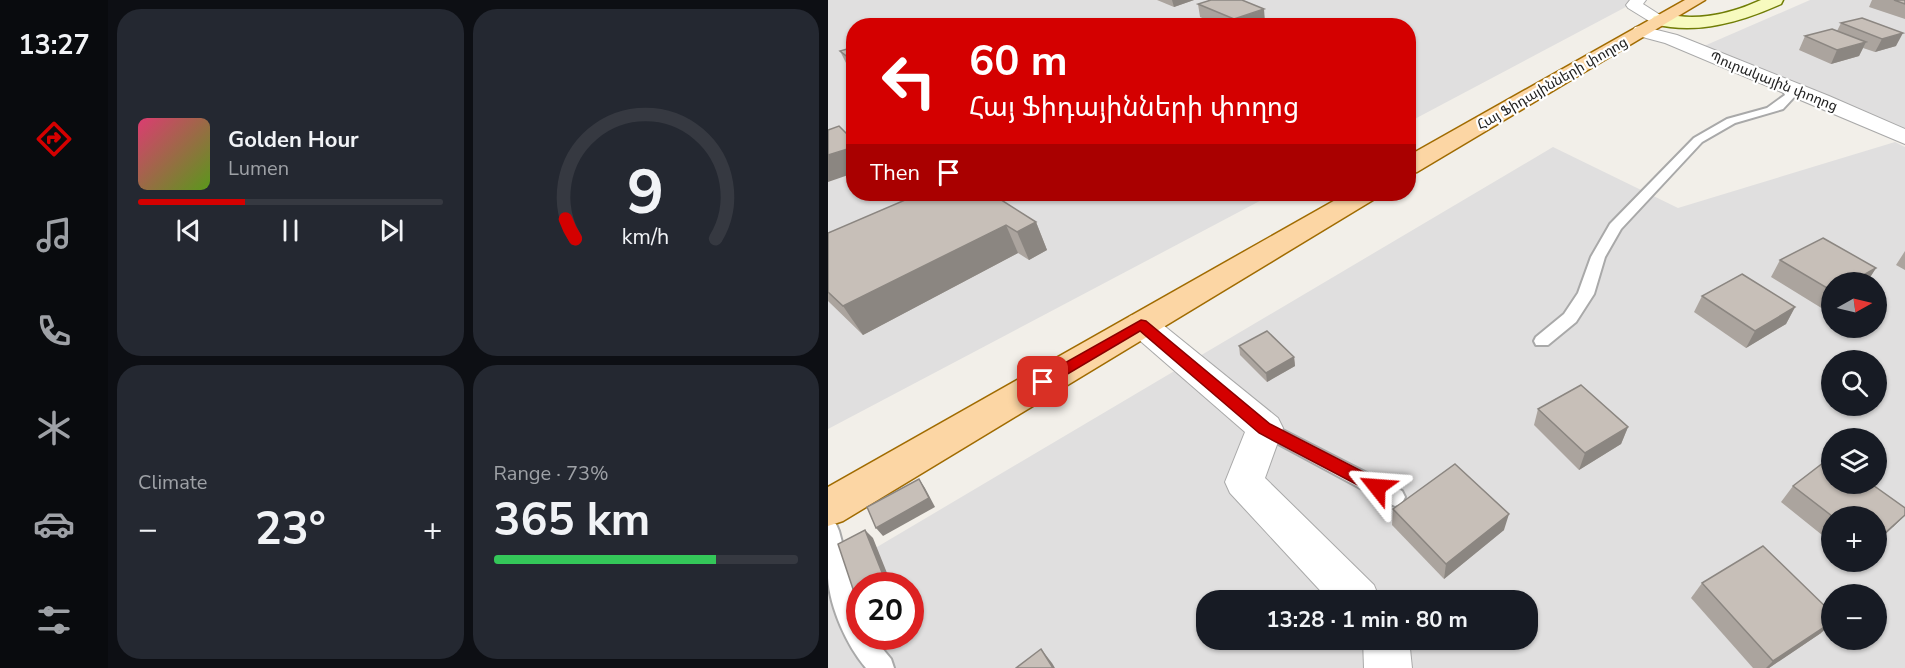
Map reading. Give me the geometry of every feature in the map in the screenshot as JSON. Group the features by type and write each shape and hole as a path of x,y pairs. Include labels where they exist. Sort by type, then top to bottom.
{"main road":[{"name":"Հայ Ֆիդայինների փողոց","path":"1416,163 1697,0"},
{"path":"828,508 1352,201"}],"street":[{"path":"1638,0 1634,5 1660,20 1691,23 1715,22 1741,16 1775,0"},
{"name":"Պուրակային փողոց","path":"1641,31 1671,39 1905,137"},
{"path":"1141,324 1265,428 1244,482 1348,590"},
{"path":"1387,650 1388,668"}],"lane":[{"path":"1542,341 1570,318 1586,294 1598,257 1615,227 1698,141 1712,130 1733,120 1770,111 1785,103 1791,95 1786,86"},
{"path":"1265,428 1395,497"},
{"path":"828,531 849,619 872,658 882,668"}],"shaded area":[{"path":"828,0 1639,0 1416,118 1416,18 846,18 846,201 1260,201 828,429"},
{"path":"1810,0 1905,0 1905,130 1704,46"},
{"path":"1895,142 1905,147 1905,668 828,668 828,576 1553,147 1678,208"}],"building":[{"path":"1211,0 1242,0 1264,9 1232,18 1198,4"},
{"path":"1862,18 1903,33 1882,39 1841,23"},
{"path":"1832,29 1866,42 1837,50 1805,36"},
{"path":"839,126 846,133 846,149 828,155 828,130"},
{"path":"903,201 1003,201 1036,222 1017,232 1006,225 843,306 828,292 828,233"},
{"path":"1823,238 1876,268 1869,272 1821,272 1821,284 1780,260"},
{"path":"1742,274 1795,307 1755,331 1702,296"},
{"path":"1267,331 1294,357 1266,373 1239,346"},
{"path":"1581,385 1628,427 1585,453 1538,409"},
{"path":"1455,464 1509,514 1446,564 1393,509"},
{"path":"1821,464 1821,494 1885,494 1905,508 1905,515 1887,531 1887,506 1821,508 1793,486"},
{"path":"919,479 929,498 876,528 867,507"},
{"path":"865,530 882,572 847,572 838,544"},
{"path":"1763,546 1821,602 1821,629 1773,661 1702,583"},
{"path":"1041,649 1053,668 1016,668"}],"route":[{"path":"1043,382 1141,324 1265,428 1377,487"}]}
